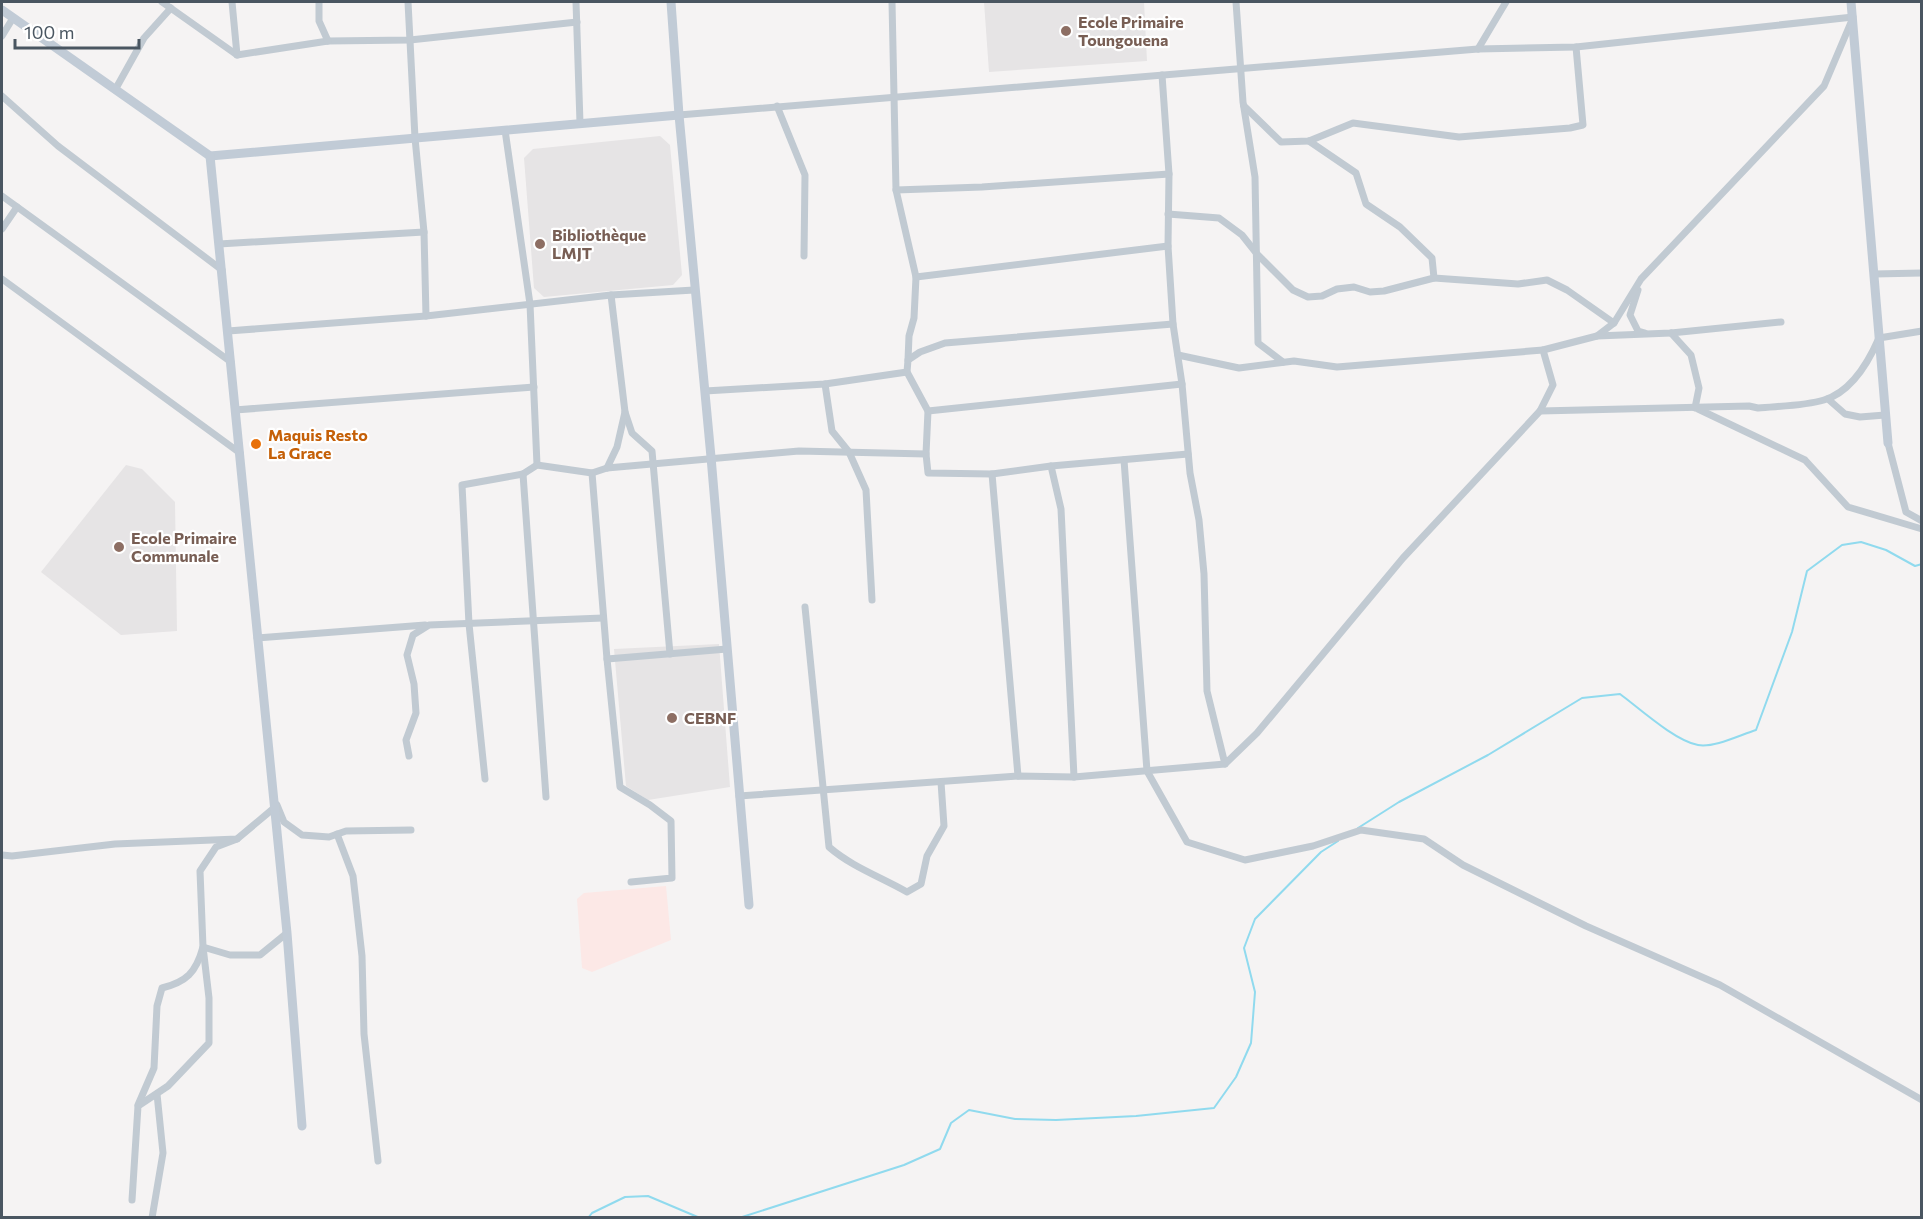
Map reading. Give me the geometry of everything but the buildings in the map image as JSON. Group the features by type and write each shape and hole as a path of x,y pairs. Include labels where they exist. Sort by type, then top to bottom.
{"street":[{"path":"162,2 237,55 328,41 410,40 577,22"},
{"path":"232,2 237,55"},
{"path":"319,2 319,21 328,41"},
{"path":"408,2 415,138 424,232 426,316"},
{"path":"576,2 580,123"},
{"path":"671,2 694,290 711,458 749,905"},
{"path":"892,2 896,190 916,277 914,318 909,336 907,372 928,411 926,454 928,473 992,474 1188,453"},
{"path":"1236,2 1244,106 1256,177 1258,344 1283,362"},
{"path":"1478,49 1506,2"},
{"path":"1851,2 1888,443 1906,512 1922,522"},
{"path":"115,90 144,38 171,8"},
{"path":"2,10 210,156 679,114 1478,49 1576,47 1853,17"},
{"path":"1597,336 1614,323 1641,279 1824,86 1853,17"},
{"path":"2,36 13,18"},
{"path":"1244,106 1281,142 1309,141 1353,123 1459,137 1570,128 1583,125 1576,47"},
{"path":"1162,75 1169,174 1168,246 1173,324 1182,384 1190,473 1199,520 1204,574 1207,691 1225,764"},
{"path":"2,96 58,146 222,270"},
{"path":"777,106 805,175 804,256"},
{"path":"505,130 530,304 537,465"},
{"path":"1309,141 1356,173 1366,204 1400,227 1432,258 1434,278"},
{"path":"210,156 287,933 302,1126"},
{"path":"896,190 982,187 1169,174"},
{"path":"2,196 231,362"},
{"path":"2,229 17,207"},
{"path":"1168,214 1219,218 1242,235 1293,291 1308,297 1322,296 1337,289 1354,287 1370,292 1384,291 1434,278 1518,284 1547,280 1567,290 1614,323"},
{"path":"219,244 424,232"},
{"path":"916,277 1168,246"},
{"path":"1874,274 1922,273"},
{"path":"2,279 240,453"},
{"path":"1641,279 1630,315 1638,331 1648,334"},
{"path":"228,331 426,316 611,295 694,290"},
{"path":"611,295 625,412 632,433 652,451 670,654"},
{"path":"1178,355 1239,368 1294,361 1337,367 1543,350 1597,336 1618,337 1671,333 1781,322"},
{"path":"908,360 920,352 945,343 1173,324"},
{"path":"1879,338 1922,331"},
{"path":"1671,333 1691,355 1699,388 1695,408"},
{"path":"1540,411 1749,406 1758,408 1828,399 1850,383 1868,363 1879,338"},
{"path":"739,796 1018,776 1074,777 1225,764 1257,733 1403,558 1540,411 1553,385 1543,350"},
{"path":"705,391 825,384 907,372"},
{"path":"825,384 832,431 849,452 866,490 872,600"},
{"path":"928,411 1182,384"},
{"path":"235,410 534,387"},
{"path":"1828,399 1845,414 1860,417 1885,415"},
{"path":"1695,408 1805,460 1848,507 1922,529"},
{"path":"607,468 617,447 625,412"},
{"path":"485,779 470,624 462,485 523,474 537,465 592,473 607,468 799,451 926,454"},
{"path":"1124,460 1148,771 1187,842 1245,860 1313,846 1361,830 1424,839 1463,865 1586,926 1720,985 1922,1100"},
{"path":"1051,466 1061,509 1074,777"},
{"path":"592,473 603,618 620,787 671,821 672,878 631,882"},
{"path":"523,474 546,797"},
{"path":"992,474 1018,776"},
{"path":"805,607 829,847 846,861 908,892 921,884 927,856 944,826 941,782"},
{"path":"257,638 429,625 603,618"},
{"path":"409,756 406,740 416,713 414,684 407,655 413,635 429,625"},
{"path":"607,659 727,649"},
{"path":"273,797 284,822 302,835 329,837 346,831 411,830"},
{"path":"138,1106 168,1086 209,1042 209,999 201,871 216,847 237,839 274,808"},
{"path":"337,834 353,876 362,956 364,1034 378,1161"},
{"path":"2,855 12,856 115,844 237,839"},
{"path":"204,947 230,955 260,955 287,933"},
{"path":"132,1200 138,1106 154,1068 157,1006 162,988 174,986 187,978 204,947"},
{"path":"152,1218 163,1153 157,1094"}],"shaded area":[{"name":"Ecole Primaire Toungouena","path":"984,2 1144,2 1147,61 989,72"},
{"path":"660,136 670,145 682,275 673,285 544,297 534,288 524,158 533,149"},
{"name":"Ecole Primaire Communale","path":"126,465 142,469 175,502 177,631 121,635 41,572"},
{"name":"CEBNF","path":"719,644 730,787 648,800 626,786 614,649"},
{"path":"666,886 671,940 592,972 582,968 577,899 584,893"}],"waterway":[{"path":"1358,828 1399,802 1488,755 1582,698 1620,694 1668,731 1698,745 1719,743 1756,730 1792,632 1807,571 1842,545 1861,542 1886,550 1915,566 1922,564"},
{"path":"739,1218 904,1165 940,1149 951,1123 969,1110 1015,1119 1056,1120 1136,1116 1214,1108 1236,1077 1251,1043 1255,992 1244,948 1255,919 1321,852 1338,841"},
{"path":"588,1218 592,1213 625,1197 648,1196 700,1218"}],"place":[{"name":"Ecole Primaire Toungouena","path":"1066,31"},
{"name":"Bibliothèque LMJT","path":"540,244"},
{"name":"Maquis Resto La Grace","path":"256,444"},
{"name":"Ecole Primaire Communale","path":"119,547"},
{"name":"CEBNF","path":"672,718"}]}
